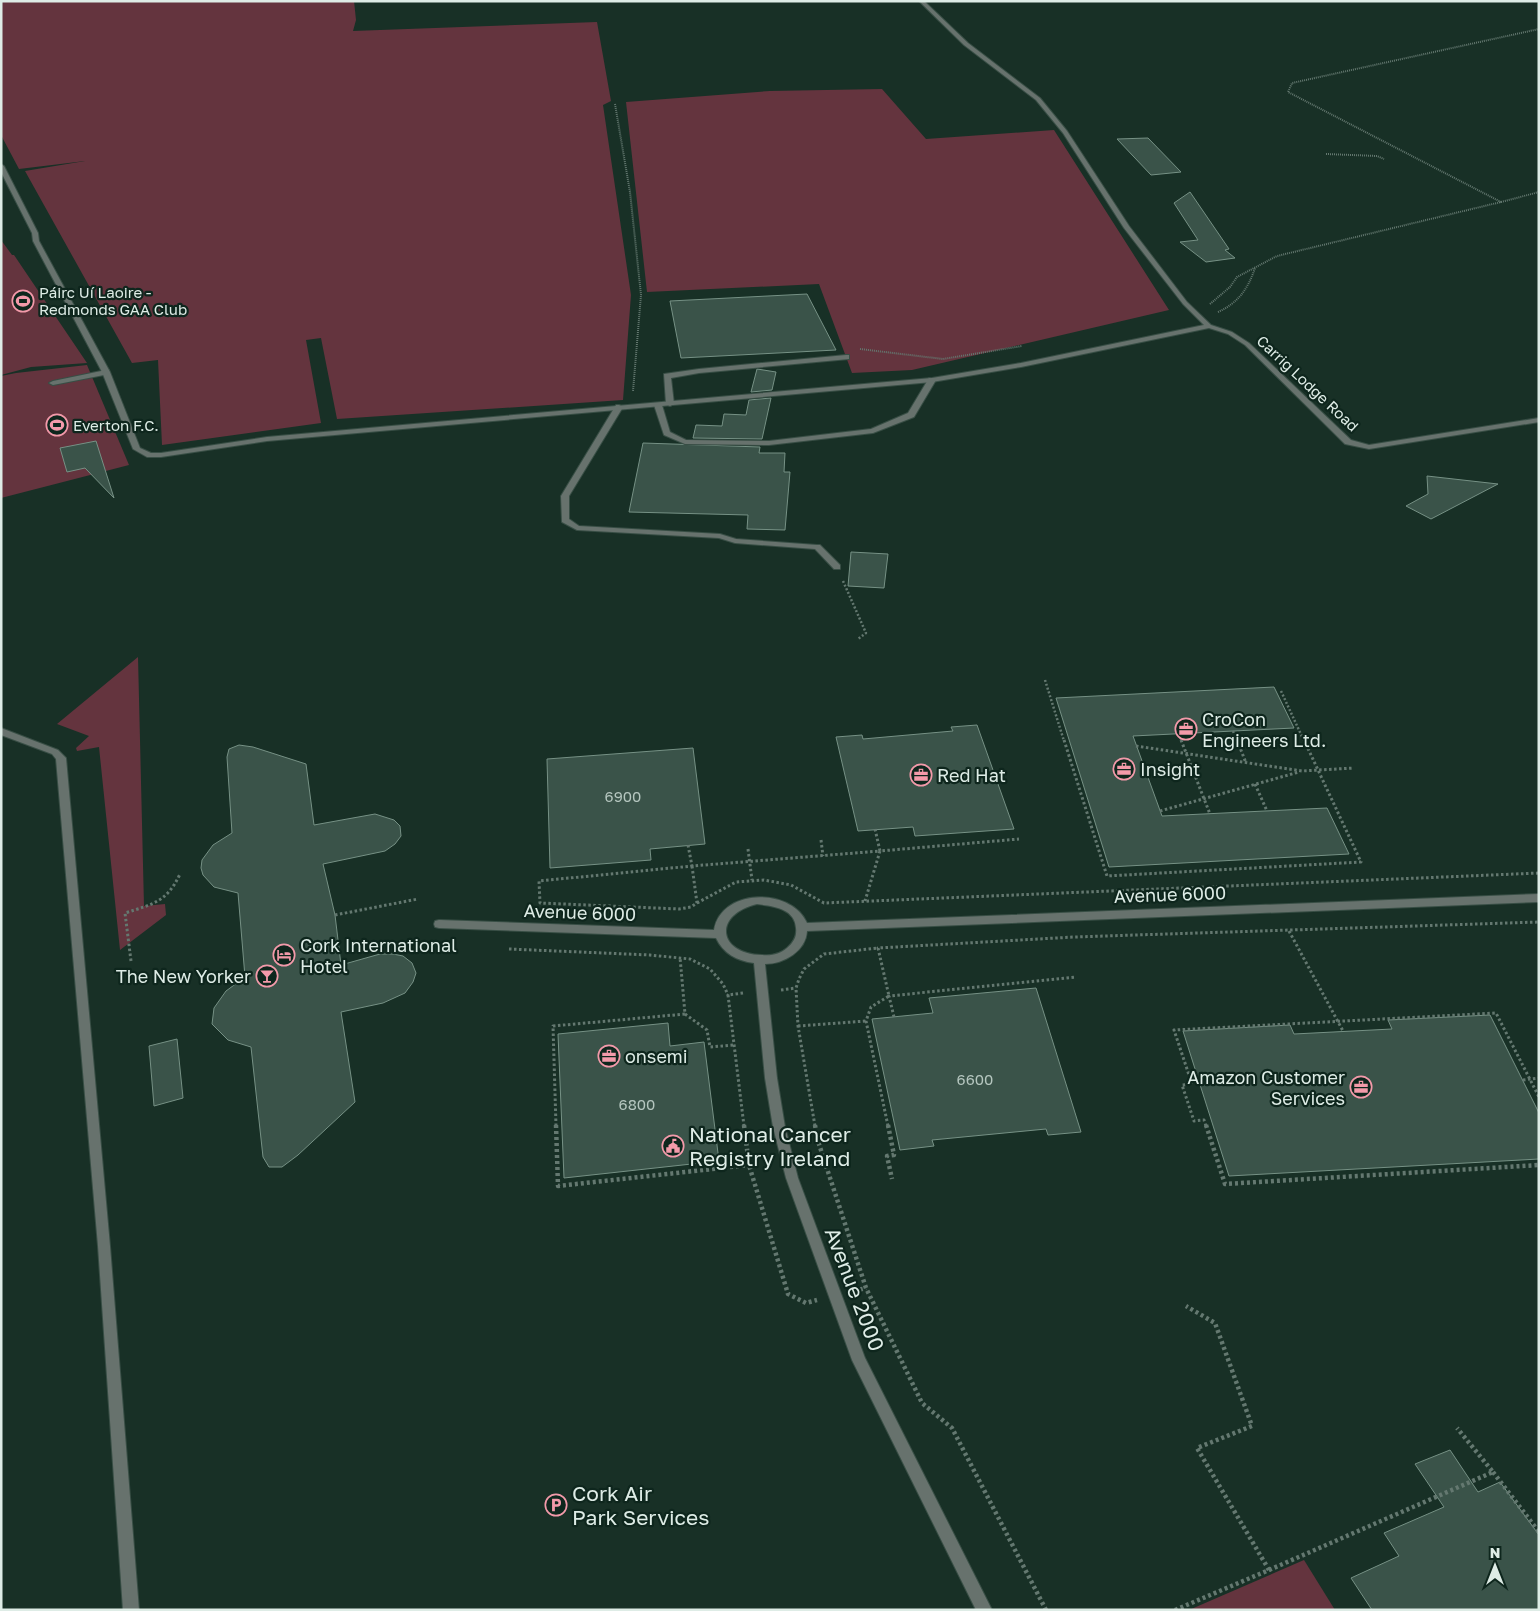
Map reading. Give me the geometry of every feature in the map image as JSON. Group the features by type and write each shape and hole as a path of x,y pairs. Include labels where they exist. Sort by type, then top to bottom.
{"street":[{"path":"921,1 966,44 1038,99 1065,132 1126,227 1162,276 1185,303 1209,326"},
{"path":"1,166 35,233 36,241 106,372 137,449 150,455 267,439 932,380 1021,365 1209,326"},
{"name":"Carrig Lodge Road","path":"1209,326 1230,333 1247,344 1348,442 1369,447 1539,420"},
{"path":"670,404 667,376 699,371 846,357"},
{"path":"53,383 106,372"},
{"path":"658,405 667,433 685,442 769,443 873,431 911,416 932,380"},
{"path":"619,407 565,496 565,520 577,528 720,536 735,540 817,547 837,567"},
{"path":"1,731 55,752 61,758 104,1255 131,1610"},
{"name":"Avenue 6000","path":"803,926 1539,898"},
{"path":"757,900 770,900 788,906 800,917 803,926 802,937 796,947 786,954 773,959 759,961 745,958 733,952 724,944 720,934 721,924 725,915 744,902 757,900"},
{"name":"Avenue 6000","path":"439,924 720,934"},
{"name":"Avenue 2000","path":"759,961 771,1078 779,1127 792,1178 860,1360 984,1610"}],"path":[{"path":"1501,202 1288,92 1292,83 1539,29"},
{"path":"615,104 630,192 641,295 631,407"},
{"path":"1326,154 1377,156 1384,159"},
{"path":"1206,308 1237,277 1277,256 1539,192"},
{"path":"1201,318 1225,309 1243,297 1251,282 1255,268"},
{"path":"851,348 943,359 1022,346"},
{"path":"837,567 866,633 858,639"},
{"path":"1045,680 1107,876 1361,862 1281,691"},
{"path":"1233,731 1246,763"},
{"path":"1179,734 1210,814"},
{"path":"1136,746 1302,771 1354,768"},
{"path":"1160,811 1302,771"},
{"path":"1255,784 1267,811"},
{"path":"865,901 880,851 875,829"},
{"path":"1019,839 692,866 540,881 540,903 658,910 679,909 697,904 736,882 752,880 791,884 824,903 1539,874"},
{"path":"821,840 823,856"},
{"path":"688,845 697,904"},
{"path":"748,849 752,880"},
{"path":"131,961 125,912 162,902 170,893 180,874"},
{"path":"335,916 418,899"},
{"path":"1046,1610 952,1428 922,1403 866,1288 817,1138 798,1026 796,988 804,969 824,954 878,948 1065,938 1539,922"},
{"path":"1289,931 1343,1031"},
{"path":"878,948 894,1017"},
{"path":"509,950 680,957 699,962 710,969 723,984 728,995"},
{"path":"680,957 685,1014"},
{"path":"892,1179 887,1156 894,1155 866,1021 871,1007 888,996 1076,977"},
{"path":"1539,1097 1496,1013 1174,1030 1192,1084 1182,1085 1194,1121 1204,1120 1225,1184 1539,1164"},
{"path":"734,1044 710,1047 707,1030 685,1014 552,1026 558,1186 749,1165"},
{"path":"798,1026 866,1021"},
{"path":"1523,1080 1539,1078"},
{"path":"1186,1306 1215,1323 1252,1426 1197,1448 1269,1570"},
{"path":"1457,1428 1539,1532"},
{"path":"1175,1610 1493,1472"}],"shaded area":[{"path":"1,1 354,1 356,20 353,31 597,22 611,101 603,105 631,295 623,400 337,419 321,338 306,340 321,423 162,445 158,360 132,363 25,171 85,161 19,169 1,135"},
{"path":"882,89 926,139 1054,130 1169,310 912,370 852,373 819,284 647,292 626,102 770,91"},
{"name":"Páirc Uí Laoire - Redmonds GAA Club","path":"1,240 12,255 14,255 87,363 31,367 1,375"},
{"name":"Everton F.C.","path":"87,365 129,465 1,498 1,376"},
{"path":"138,657 144,906 165,904 166,915 120,950 99,747 77,751 76,748 89,736 57,724"},
{"path":"1304,1560 1335,1610 1189,1610"}],"building":[{"path":"1148,138 1181,172 1151,175 1117,139"},
{"path":"1190,192 1229,249 1225,250 1235,258 1206,262 1180,242 1198,240 1174,203"},
{"path":"807,294 836,350 681,358 670,301"},
{"path":"757,369 776,372 772,390 751,392"},
{"path":"771,398 762,439 693,438 696,425 722,426 724,414 746,415 749,400"},
{"path":"96,441 114,498 85,468 67,472 60,448"},
{"path":"643,443 760,447 759,453 785,453 784,472 790,472 785,530 747,529 748,515 629,512"},
{"path":"1427,476 1498,484 1431,519 1406,506 1428,494"},
{"path":"851,552 888,554 884,588 848,586"},
{"path":"1274,687 1294,728 1133,736 1162,816 1327,808 1349,854 1109,867 1056,698"},
{"path":"977,725 1014,829 915,836 913,827 858,831 836,737 862,735 863,739 953,731 951,727"},
{"name":"Cork International Hotel","path":"239,745 253,747 306,764 314,825 375,814 394,820 400,826 401,836 395,844 385,851 323,864 335,915 341,965 380,954 393,954 403,956 412,963 416,973 413,982 405,993 383,1003 341,1012 355,1102 298,1155 282,1167 269,1167 263,1157 251,1047 228,1040 212,1024 214,1008 226,991 245,977 238,893 214,887 203,875 201,868 202,860 213,845 232,833 227,757 229,749"},
{"path":"693,748 705,844 650,849 651,860 550,868 547,759"},
{"path":"1036,988 1081,1132 1048,1135 1046,1129 932,1140 934,1146 900,1150 872,1019 933,1013 929,998"},
{"path":"1490,1015 1539,1113 1539,1159 1229,1176 1183,1031 1290,1025 1294,1034 1392,1029 1388,1020"},
{"path":"668,1023 670,1046 704,1042 719,1161 564,1178 558,1034"},
{"path":"177,1039 183,1098 154,1106 149,1046"},
{"path":"1450,1450 1478,1492 1500,1482 1539,1535 1539,1610 1372,1610 1351,1578 1399,1556 1384,1533 1444,1507 1415,1464"}],"place":[{"name":"Páirc Uí Laoire - Redmonds GAA Club","path":"23,301"},
{"name":"Everton F.C.","path":"57,425"},
{"name":"CroCon Engineers Ltd.","path":"1186,729"},
{"name":"Insight","path":"1124,769"},
{"name":"Red Hat","path":"921,775"},
{"name":"Cork International Hotel","path":"284,955"},
{"name":"The New Yorker","path":"267,976"},
{"name":"onsemi","path":"609,1056"},
{"name":"Amazon Customer Services","path":"1361,1087"},
{"name":"National Cancer Registry Ireland","path":"673,1146"},
{"name":"Cork Air Park Services","path":"556,1505"}]}
